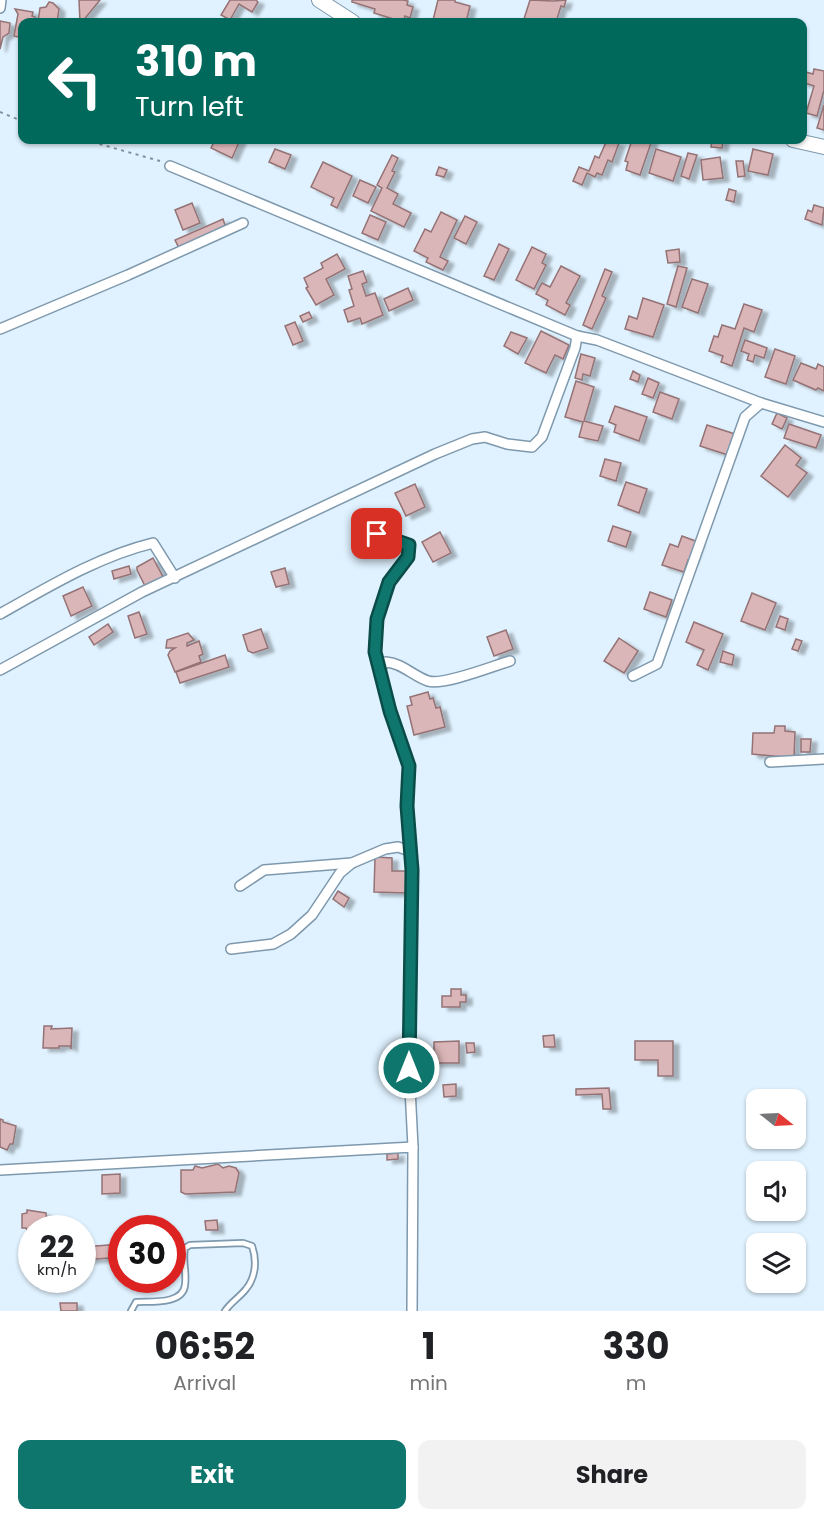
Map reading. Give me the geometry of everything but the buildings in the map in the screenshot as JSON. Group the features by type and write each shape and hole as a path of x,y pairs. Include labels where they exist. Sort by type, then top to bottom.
{"street":[{"path":"0,8 1,0"},
{"path":"319,0 347,18"},
{"path":"807,143 824,147"},
{"path":"170,166 578,336 597,340 761,403 824,422"},
{"path":"0,329 243,223"},
{"path":"0,670 142,592 435,454 472,439 485,437 507,444 532,447 542,437 578,336"},
{"path":"633,676 657,664 745,417 761,403"},
{"path":"372,535 377,534 409,545 408,557 389,582 377,619 375,652 390,711 409,766 407,806 412,870 409,1068 413,1147 412,1311"},
{"path":"0,614 51,586 129,549 153,543 175,578"},
{"path":"379,669 386,662 394,662 430,682 454,678 510,661"},
{"path":"770,762 824,759"},
{"path":"231,949 273,944 291,934 312,915 340,873 352,863 385,849 398,847 410,851"},
{"path":"240,886 264,870 352,863"},
{"path":"0,1170 413,1147"}],"lane":[{"path":"131,1311 136,1302 172,1300 183,1291 185,1287 183,1254 185,1248 190,1245 243,1243 252,1246 256,1256 255,1268 248,1288 225,1311"}],"path":[{"path":"0,112 18,119"},
{"path":"100,144 158,159 170,166"}],"route":[{"path":"377,534 409,545 408,557 389,582 377,619 375,652 390,711 409,766 407,806 412,870 409,1068"}]}
